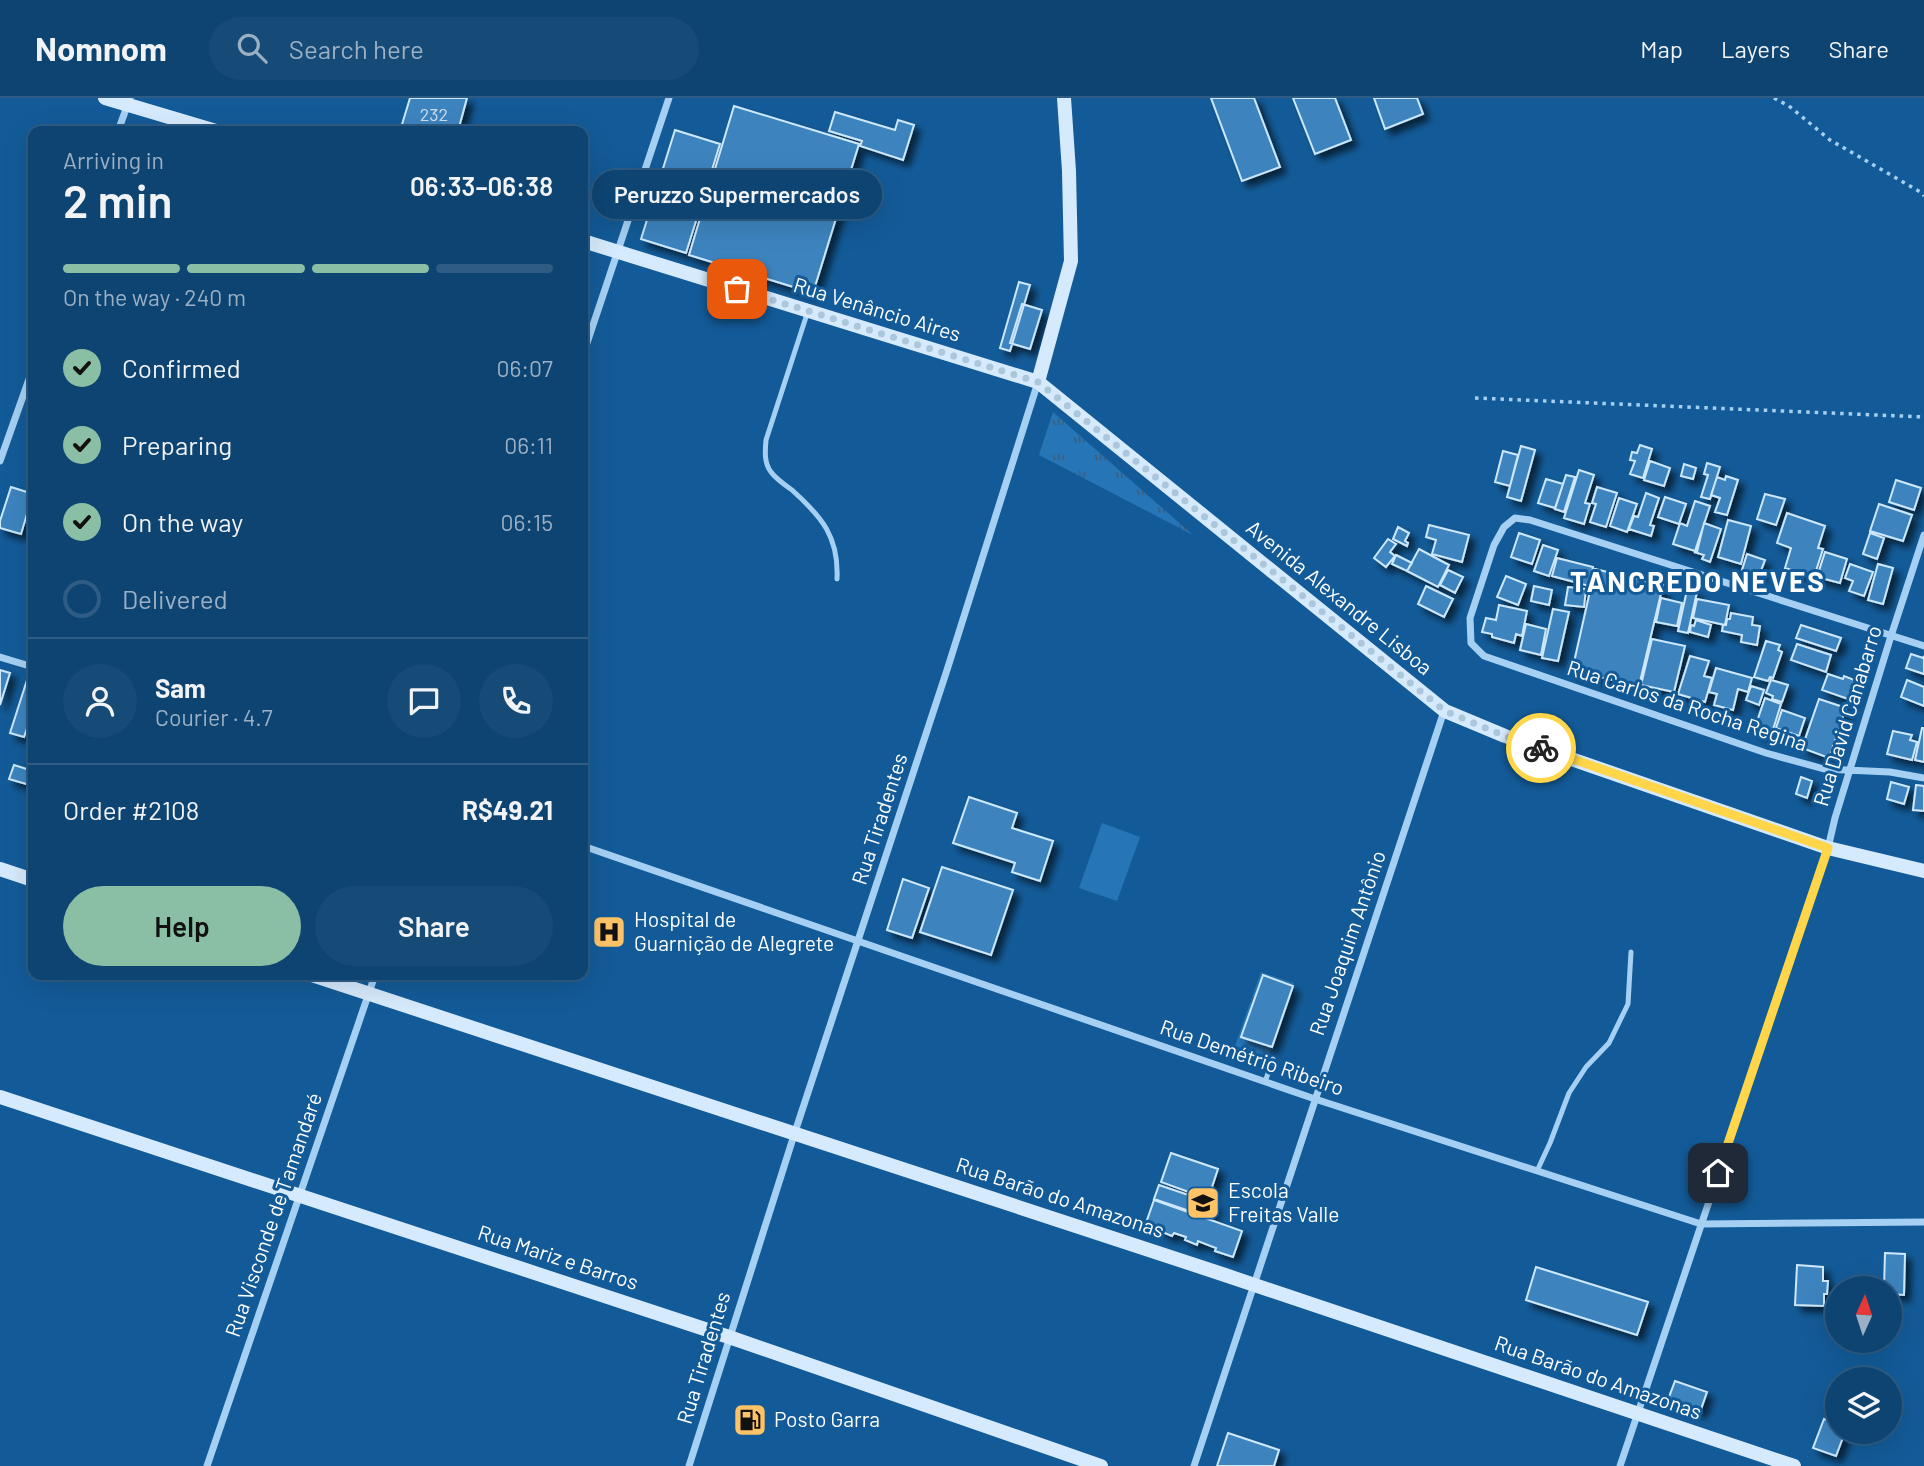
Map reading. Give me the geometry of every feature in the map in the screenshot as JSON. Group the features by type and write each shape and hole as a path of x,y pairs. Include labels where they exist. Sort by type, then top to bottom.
{"street":[{"path":"105,98 128,101 201,126"},
{"path":"588,340 669,98"},
{"path":"1038,382 1071,261 1064,98"},
{"path":"120,126 128,101"},
{"name":"Rua Venâncio Aires","path":"588,242 1038,382"},
{"path":"0,461 28,382"},
{"name":"Avenida Alexandre Lisboa","path":"1038,382 1445,711 1505,736 1828,848 1924,872"},
{"name":"Rua Tiradentes","path":"689,1466 794,1132 1038,382"},
{"name":"Rua Carlos da Rocha Regina","path":"1891,636 1530,520 1515,519 1504,527 1494,545 1470,618 1471,643 1484,656 1766,753 1825,769 1890,772 1924,778"},
{"name":"Rua David Canabarro","path":"1620,1466 1828,848 1835,818 1924,535"},
{"path":"1891,636 1924,646"},
{"path":"0,657 28,665"},
{"name":"Rua Joaquim Antônio","path":"1194,1466 1445,711"},
{"name":"Rua Demétrio Ribeiro","path":"588,848 1315,1099 1701,1224 1924,1222"},
{"path":"0,869 28,878"},
{"name":"Rua Barão do Amazonas","path":"327,980 1255,1284 1794,1466"},
{"name":"Rua Visconde de Tamandaré","path":"207,1466 373,980"},
{"name":"Rua Mariz e Barros","path":"0,1097 729,1337 1101,1466"}],"lane":[{"path":"808,311 766,440 765,456 770,471 812,508 827,527 838,560 836,579"},
{"path":"1537,1171 1569,1093 1586,1067 1609,1043 1628,1004 1631,952"},
{"path":"1265,1082 1273,1059"}],"path":[{"path":"1774,98 1789,106 1830,140 1924,196"},
{"path":"1475,398 1924,417"}],"green space":[{"path":"1053,412 1193,535 1039,455"},
{"path":"1102,823 1140,837 1117,901 1079,888"},
{"path":"1261,972 1294,983 1293,986 1263,975 1242,1036 1272,1047 1268,1057 1235,1046"}],"building":[{"path":"410,98 467,98 459,126 402,126"},
{"path":"1211,98 1254,98 1280,167 1242,181"},
{"path":"1293,98 1335,98 1351,140 1315,154"},
{"path":"1374,98 1417,98 1423,114 1385,129"},
{"path":"734,106 859,144 813,293 689,255"},
{"path":"835,112 895,130 898,120 914,125 903,160 860,146 862,141 829,131"},
{"path":"675,130 720,144 686,253 641,239"},
{"path":"1019,282 1030,285 1010,351 1000,348"},
{"path":"1022,304 1042,310 1030,349 1010,343"},
{"path":"1640,445 1652,449 1643,478 1630,474 1635,461 1630,460 1632,452 1637,453"},
{"path":"1521,446 1535,450 1521,501 1507,497"},
{"path":"1503,451 1518,455 1510,486 1495,482"},
{"path":"1650,461 1670,468 1664,486 1644,480"},
{"path":"1707,463 1720,467 1710,499 1701,497 1708,475 1704,474"},
{"path":"1684,464 1696,468 1693,479 1681,476"},
{"path":"1579,470 1594,475 1585,503 1590,504 1584,524 1564,518"},
{"path":"1566,475 1575,477 1564,512 1555,509"},
{"path":"1726,476 1738,480 1727,515 1715,512 1720,498 1711,495 1717,477 1725,480"},
{"path":"1546,479 1563,484 1555,508 1538,503"},
{"path":"1896,480 1921,488 1914,510 1889,502"},
{"path":"11,487 28,492 28,511 21,534 0,528"},
{"path":"1597,487 1617,493 1606,527 1590,522 1596,504 1592,503"},
{"path":"1646,493 1659,498 1650,525 1654,526 1651,536 1629,529 1634,516 1638,517"},
{"path":"1765,494 1785,499 1776,525 1757,519"},
{"path":"1665,497 1686,504 1679,524 1658,517"},
{"path":"1619,498 1637,504 1627,532 1610,526"},
{"path":"1695,501 1710,506 1695,551 1673,544 1680,523 1687,526"},
{"path":"1879,504 1912,515 1903,541 1870,531"},
{"path":"1787,513 1825,526 1818,548 1823,549 1814,577 1785,568 1791,548 1777,543"},
{"path":"1728,520 1751,526 1741,564 1718,557"},
{"path":"1704,523 1721,529 1710,562 1702,559 1704,555 1694,552 1697,552"},
{"path":"1429,525 1469,535 1462,562 1432,554 1436,540 1426,537"},
{"path":"1398,527 1409,533 1405,541 1407,546 1393,539"},
{"path":"1519,533 1540,540 1532,564 1511,557"},
{"path":"1870,533 1884,538 1877,559 1863,554"},
{"path":"1388,539 1396,544 1390,552 1395,556 1386,567 1374,558"},
{"path":"1543,545 1558,550 1549,576 1534,571"},
{"path":"1419,549 1449,565 1438,587 1407,571"},
{"path":"1825,552 1847,559 1840,583 1817,577"},
{"path":"1747,554 1765,560 1759,576 1742,570"},
{"path":"1396,555 1412,563 1407,571 1392,564"},
{"path":"1557,558 1593,567 1589,586 1552,576"},
{"path":"1850,564 1873,572 1864,596 1849,591 1853,581 1845,578"},
{"path":"1878,564 1893,568 1883,604 1868,600"},
{"path":"1595,569 1663,585 1639,686 1572,671"},
{"path":"1448,570 1463,577 1455,593 1440,585"},
{"path":"1506,576 1526,584 1518,605 1497,597"},
{"path":"1426,586 1453,599 1444,617 1418,604"},
{"path":"1534,586 1552,590 1549,605 1531,601"},
{"path":"1568,587 1586,589 1584,607 1565,605"},
{"path":"1687,590 1697,592 1688,633 1678,631"},
{"path":"1661,598 1682,603 1677,626 1656,622"},
{"path":"1697,599 1729,605 1725,625 1693,618"},
{"path":"1499,605 1527,611 1522,636 1516,634 1514,643 1482,632 1486,618 1496,620"},
{"path":"1553,609 1569,612 1558,661 1542,658"},
{"path":"1731,613 1753,617 1752,625 1760,626 1757,645 1741,642 1742,635 1722,631"},
{"path":"1696,620 1711,625 1708,637 1690,632 1691,625 1694,626"},
{"path":"1526,624 1546,629 1541,655 1520,650"},
{"path":"1801,625 1841,638 1836,651 1796,638"},
{"path":"1652,639 1685,646 1674,692 1641,685"},
{"path":"1766,641 1780,645 1778,650 1782,652 1773,678 1770,677 1768,681 1754,677"},
{"path":"1797,644 1831,655 1826,672 1791,660"},
{"path":"1911,654 1923,658 1924,656 1924,674 1906,668"},
{"path":"1690,656 1709,661 1704,676 1712,678 1705,702 1678,694"},
{"path":"1716,668 1752,678 1748,692 1738,689 1733,710 1714,705 1717,694 1709,692"},
{"path":"0,670 10,673 0,705"},
{"path":"1828,674 1857,681 1851,700 1822,690"},
{"path":"28,677 28,726 24,737 10,733"},
{"path":"1771,680 1788,685 1782,702 1772,699 1773,696 1766,693"},
{"path":"1907,680 1924,687 1924,706 1901,697"},
{"path":"1751,686 1764,690 1759,705 1746,700"},
{"path":"1765,698 1781,704 1771,736 1754,730"},
{"path":"1819,699 1846,708 1829,758 1802,748"},
{"path":"1782,710 1805,718 1799,736 1776,728"},
{"path":"1924,728 1924,762 1915,760"},
{"path":"1893,731 1912,735 1910,740 1917,742 1912,760 1887,754"},
{"path":"14,765 28,769 28,785 9,779"},
{"path":"1801,777 1812,781 1807,798 1796,794"},
{"path":"1891,782 1909,787 1904,804 1887,799"},
{"path":"1916,785 1924,786 1924,811 1913,810"},
{"path":"969,797 1017,813 1012,828 1053,841 1040,881 1012,872 1015,863 953,843"},
{"path":"942,867 1013,890 991,955 920,932"},
{"path":"903,879 929,888 912,938 887,930"},
{"path":"1263,975 1293,986 1272,1047 1241,1037"},
{"path":"1171,1153 1218,1169 1208,1199 1161,1182"},
{"path":"1159,1185 1215,1204 1210,1218 1154,1199"},
{"path":"1154,1200 1242,1231 1233,1257 1198,1241 1197,1245 1185,1240 1186,1237 1174,1233 1172,1236 1162,1232 1163,1229 1146,1223"},
{"path":"1885,1253 1905,1254 1904,1295 1902,1276 1884,1276"},
{"path":"1797,1265 1823,1267 1824,1306 1795,1305"},
{"path":"1536,1267 1648,1302 1637,1335 1526,1300"},
{"path":"1675,1381 1707,1392 1700,1412 1672,1402 1669,1397"},
{"path":"1825,1419 1825,1444 1840,1444 1836,1456 1813,1448"},
{"path":"1228,1433 1279,1450 1274,1466 1217,1466"}],"way so far":[{"path":"737,289 1038,382 1445,711 1541,748"}],"place":[{"name":"Peruzzo Supermercados","path":"737,289"},
{"name":"Hospital de Guarnição de Alegrete","path":"609,932"},
{"name":"Escola Freitas Valle","path":"1203,1203"},
{"name":"Posto Garra","path":"750,1420"}],"district":[{"name":"TANCREDO NEVES","path":"1698,582"}],"route":[{"path":"1541,748 1828,848 1718,1173"}]}
